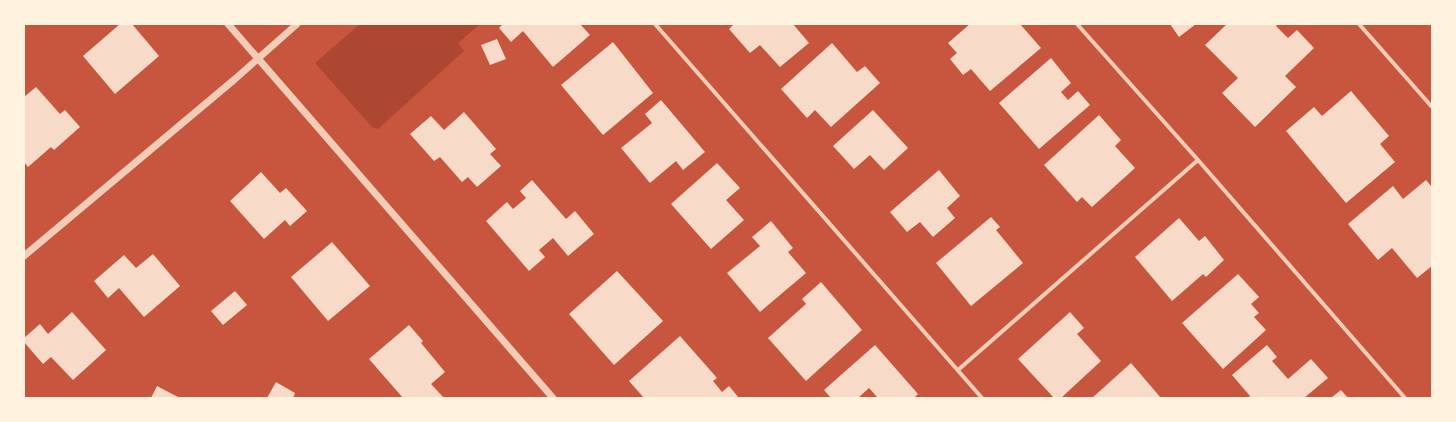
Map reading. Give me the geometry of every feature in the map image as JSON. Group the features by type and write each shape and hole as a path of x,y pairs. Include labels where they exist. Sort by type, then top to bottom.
{"street":[{"path":"228,24 553,398"},
{"path":"24,256 298,24"},
{"path":"655,24 982,398"},
{"path":"1077,24 1198,160 1405,398"},
{"path":"1359,24 1432,107"},
{"path":"958,370 1198,160"}],"shaded area":[{"path":"360,24 480,24 458,43 464,51 378,129 372,127 315,63"}],"building":[{"path":"120,24 132,24 159,56 115,94 83,56"},
{"path":"503,24 580,24 590,35 553,67 523,31 511,42 499,28"},
{"path":"734,24 793,24 809,43 780,67 760,45 750,53 729,29"},
{"path":"970,24 1020,24 1041,48 990,91 971,69 963,75 950,59 957,53 948,43"},
{"path":"1170,24 1196,24 1179,37"},
{"path":"1227,24 1278,24 1276,26 1288,38 1297,30 1314,48 1285,76 1296,87 1255,127 1222,93 1238,78 1205,45"},
{"path":"497,39 506,59 490,65 481,45"},
{"path":"613,42 653,93 603,135 561,85"},
{"path":"832,43 857,72 865,66 880,83 831,127 815,110 807,118 781,89"},
{"path":"1051,58 1071,83 1061,92 1068,100 1078,91 1090,105 1039,149 999,103"},
{"path":"36,87 60,114 65,110 80,127 54,150 51,147 28,167 24,162 24,97"},
{"path":"1351,91 1389,136 1380,144 1395,162 1346,203 1286,131 1314,107 1322,116"},
{"path":"661,100 705,152 683,170 676,161 650,183 621,148 652,123 645,114"},
{"path":"873,110 908,148 884,170 870,155 854,169 833,146"},
{"path":"464,112 496,149 490,154 501,166 477,187 468,177 462,182 440,157 434,161 410,134 431,116 444,130"},
{"path":"1099,115 1121,140 1115,146 1135,168 1092,207 1082,197 1077,202 1044,165"},
{"path":"717,163 740,188 726,200 744,220 711,249 671,204"},
{"path":"939,170 960,196 947,208 955,218 933,237 920,222 907,232 890,212"},
{"path":"261,172 280,193 286,188 307,211 290,226 285,220 264,239 230,201"},
{"path":"532,180 566,219 575,211 594,234 568,256 553,238 539,250 545,257 529,271 486,221 507,202 513,209 526,198 520,191"},
{"path":"1426,180 1432,187 1432,266 1417,278 1392,248 1378,260 1348,224 1393,186 1403,199"},
{"path":"991,217 1000,227 996,230 1023,263 971,306 936,263"},
{"path":"1179,218 1199,241 1205,236 1224,260 1206,277 1203,274 1172,301 1135,257"},
{"path":"771,221 793,248 788,252 806,273 760,312 727,273 760,246 752,237"},
{"path":"332,242 370,286 328,321 291,277"},
{"path":"153,254 180,286 144,317 119,288 108,298 94,281 124,255 136,268"},
{"path":"617,271 663,321 614,365 569,314"},
{"path":"1238,274 1259,297 1251,304 1259,313 1254,317 1266,330 1223,369 1182,323"},
{"path":"821,282 862,330 806,381 768,338 806,304 802,299"},
{"path":"235,291 247,305 223,325 211,311"},
{"path":"72,312 106,350 73,380 51,357 43,364 24,342 24,338 40,324 48,334"},
{"path":"1070,312 1084,328 1077,334 1101,361 1061,398 1054,398 1018,359"},
{"path":"409,325 423,341 421,343 445,372 431,384 444,398 403,398 369,359"},
{"path":"680,336 717,378 713,381 722,392 729,386 739,398 644,398 629,381"},
{"path":"875,345 918,394 914,398 878,398 869,388 858,398 831,398 824,390"},
{"path":"1267,345 1277,357 1272,361 1288,379 1311,359 1328,378 1304,398 1248,398 1250,396 1232,375"},
{"path":"1131,363 1161,398 1092,398"},
{"path":"276,382 295,393 293,398 267,398"},
{"path":"157,386 180,398 151,398"},
{"path":"1341,390 1348,398 1331,398"}]}
